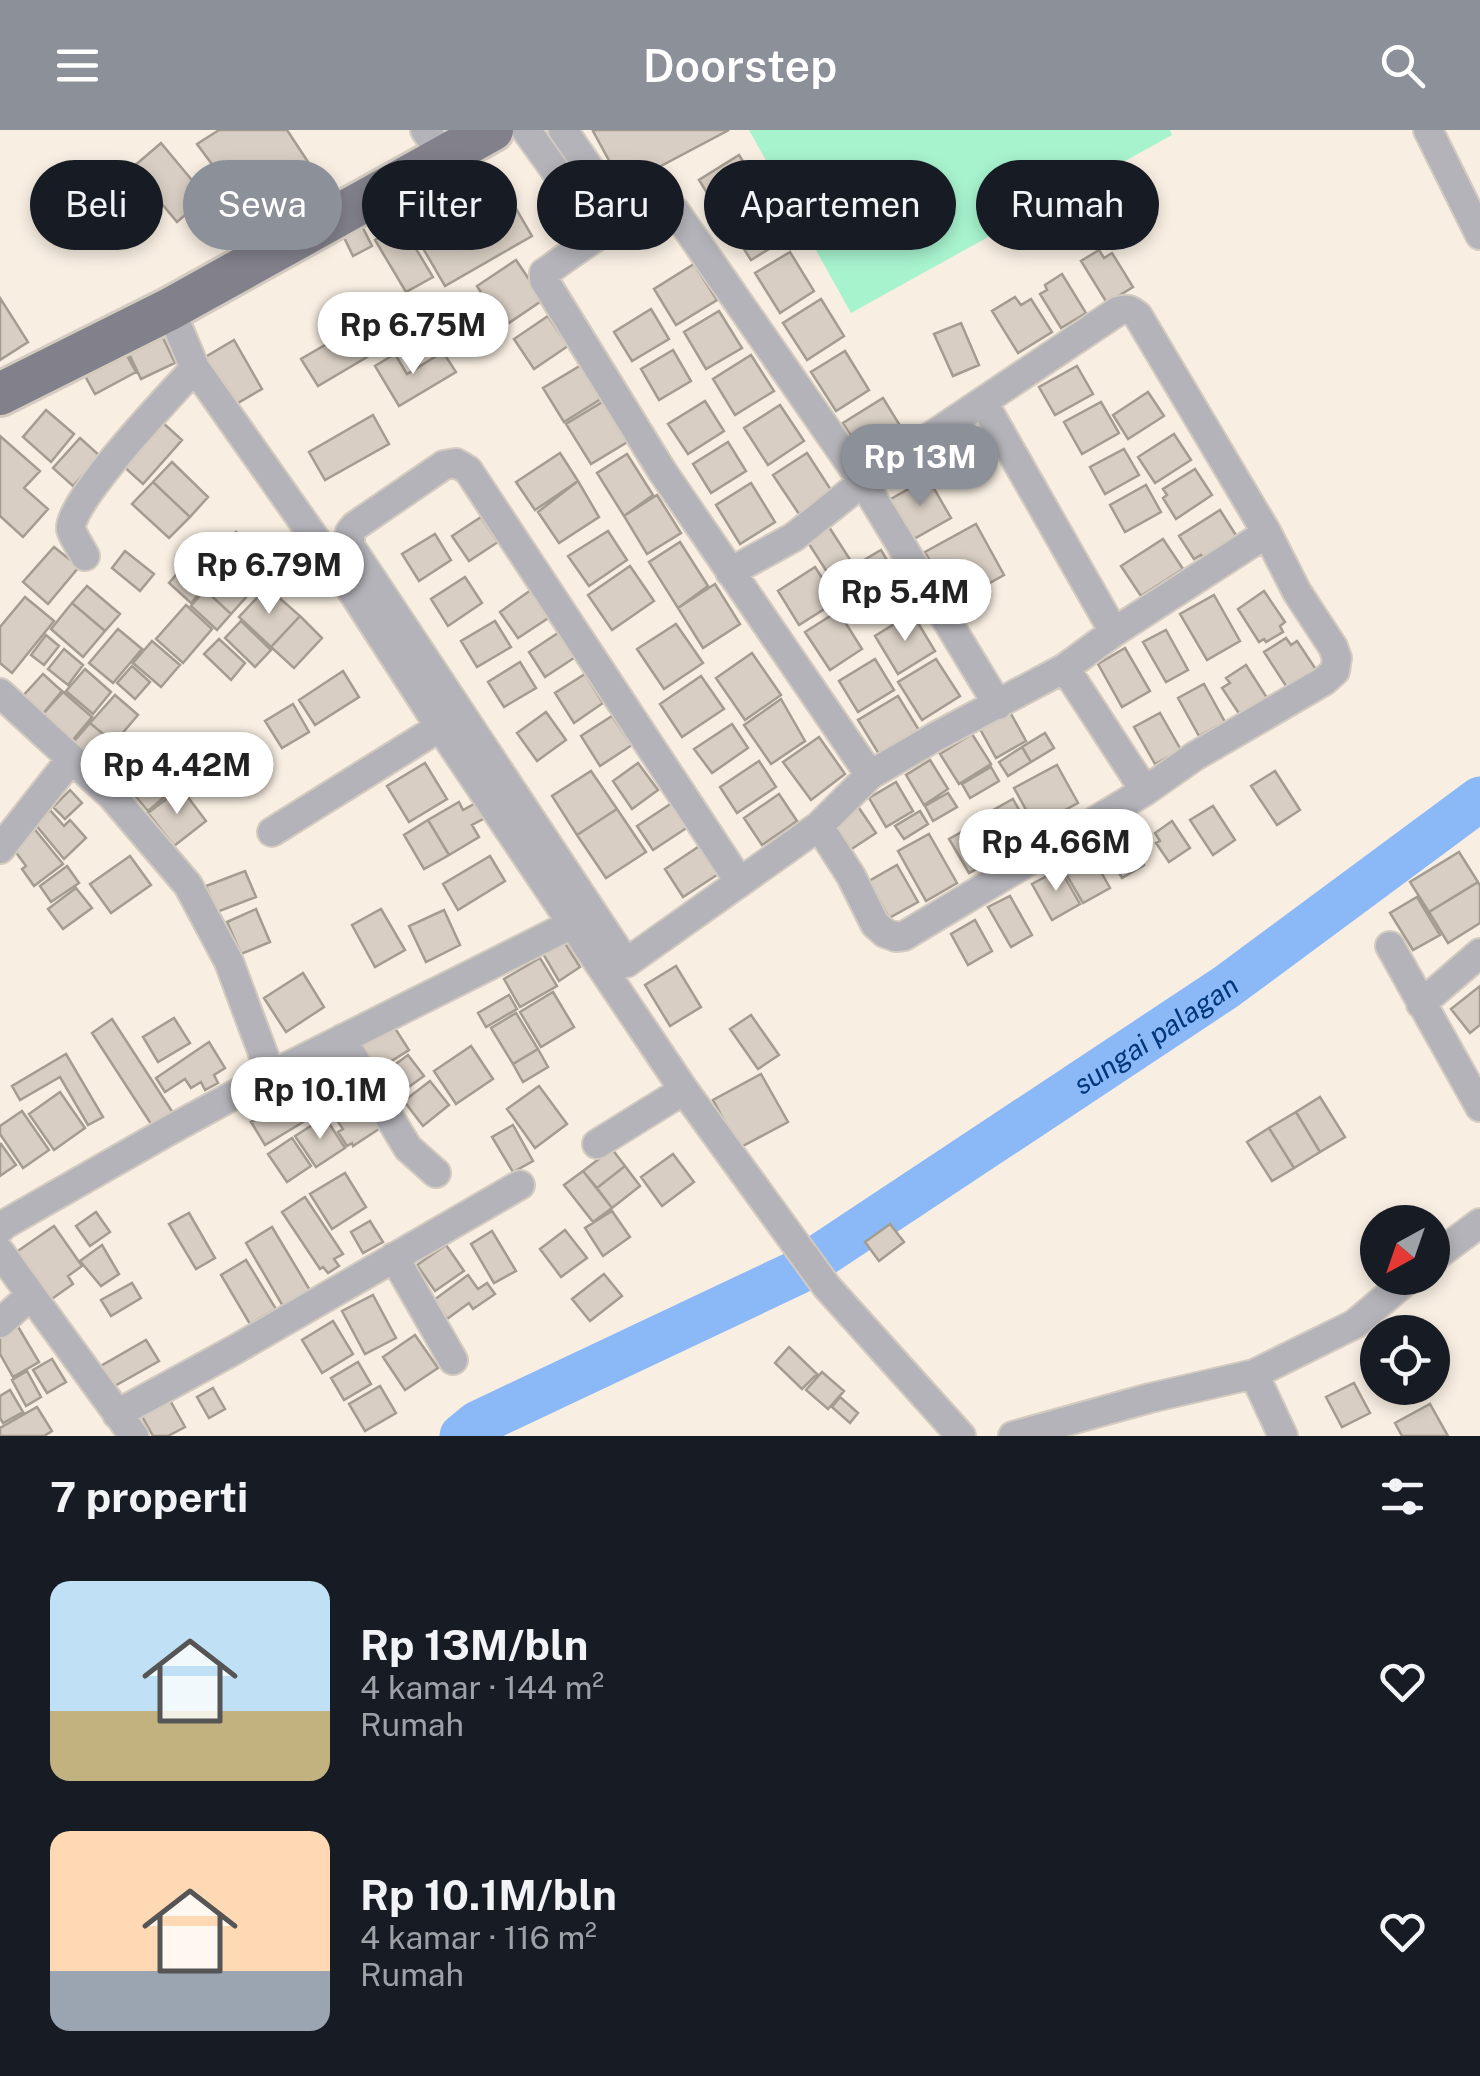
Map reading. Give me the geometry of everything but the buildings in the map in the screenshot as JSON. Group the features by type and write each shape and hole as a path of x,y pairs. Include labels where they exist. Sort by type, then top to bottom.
{"main road":[{"path":"0,394 170,309 435,143 492,130"}],"street":[{"path":"526,130 553,160"},
{"path":"564,130 579,160"},
{"path":"1428,130 1480,235"},
{"path":"684,224 864,482 998,705"},
{"path":"578,250 544,273 544,280 662,471 870,775"},
{"path":"170,309 195,368 352,591 423,679 626,963 820,826 870,775 1064,668 1267,533"},
{"path":"730,572 794,536 864,482 1118,311 1131,310 1267,533 1337,658 1335,671 1324,681 904,936 885,933 875,924 820,826"},
{"path":"86,556 71,530 73,516 114,459 195,368"},
{"path":"983,402 1114,632"},
{"path":"740,881 468,470 456,463 444,465 362,519 350,532 350,546 423,679 440,727 684,1090 826,1287 961,1436"},
{"path":"1064,668 1145,790"},
{"path":"0,693 112,796 188,885 229,962 270,1076"},
{"path":"272,832 440,727"},
{"path":"0,849 70,759"},
{"path":"0,1229 270,1076 572,924"},
{"path":"1390,946 1480,1107"},
{"path":"1421,1004 1480,953"},
{"path":"342,1038 408,1148 436,1173"},
{"path":"597,1144 684,1090"},
{"path":"0,1252 125,1425 236,1349 520,1185"},
{"path":"1450,1248 1477,1232"},
{"path":"394,1258 453,1360"},
{"path":"0,1324 31,1295"},
{"path":"1013,1436 1254,1374 1355,1324 1389,1295"},
{"path":"1254,1374 1283,1436"}],"green space":[{"path":"749,130 1170,130 1172,135 1127,160 976,160 976,244 851,313 816,250 956,250 956,160 766,160"}],"waterway":[{"name":"sungai palagan","path":"820,1256 1226,987 1480,799"},
{"name":"sungai palagan","path":"462,1436 478,1423 798,1272"}]}
